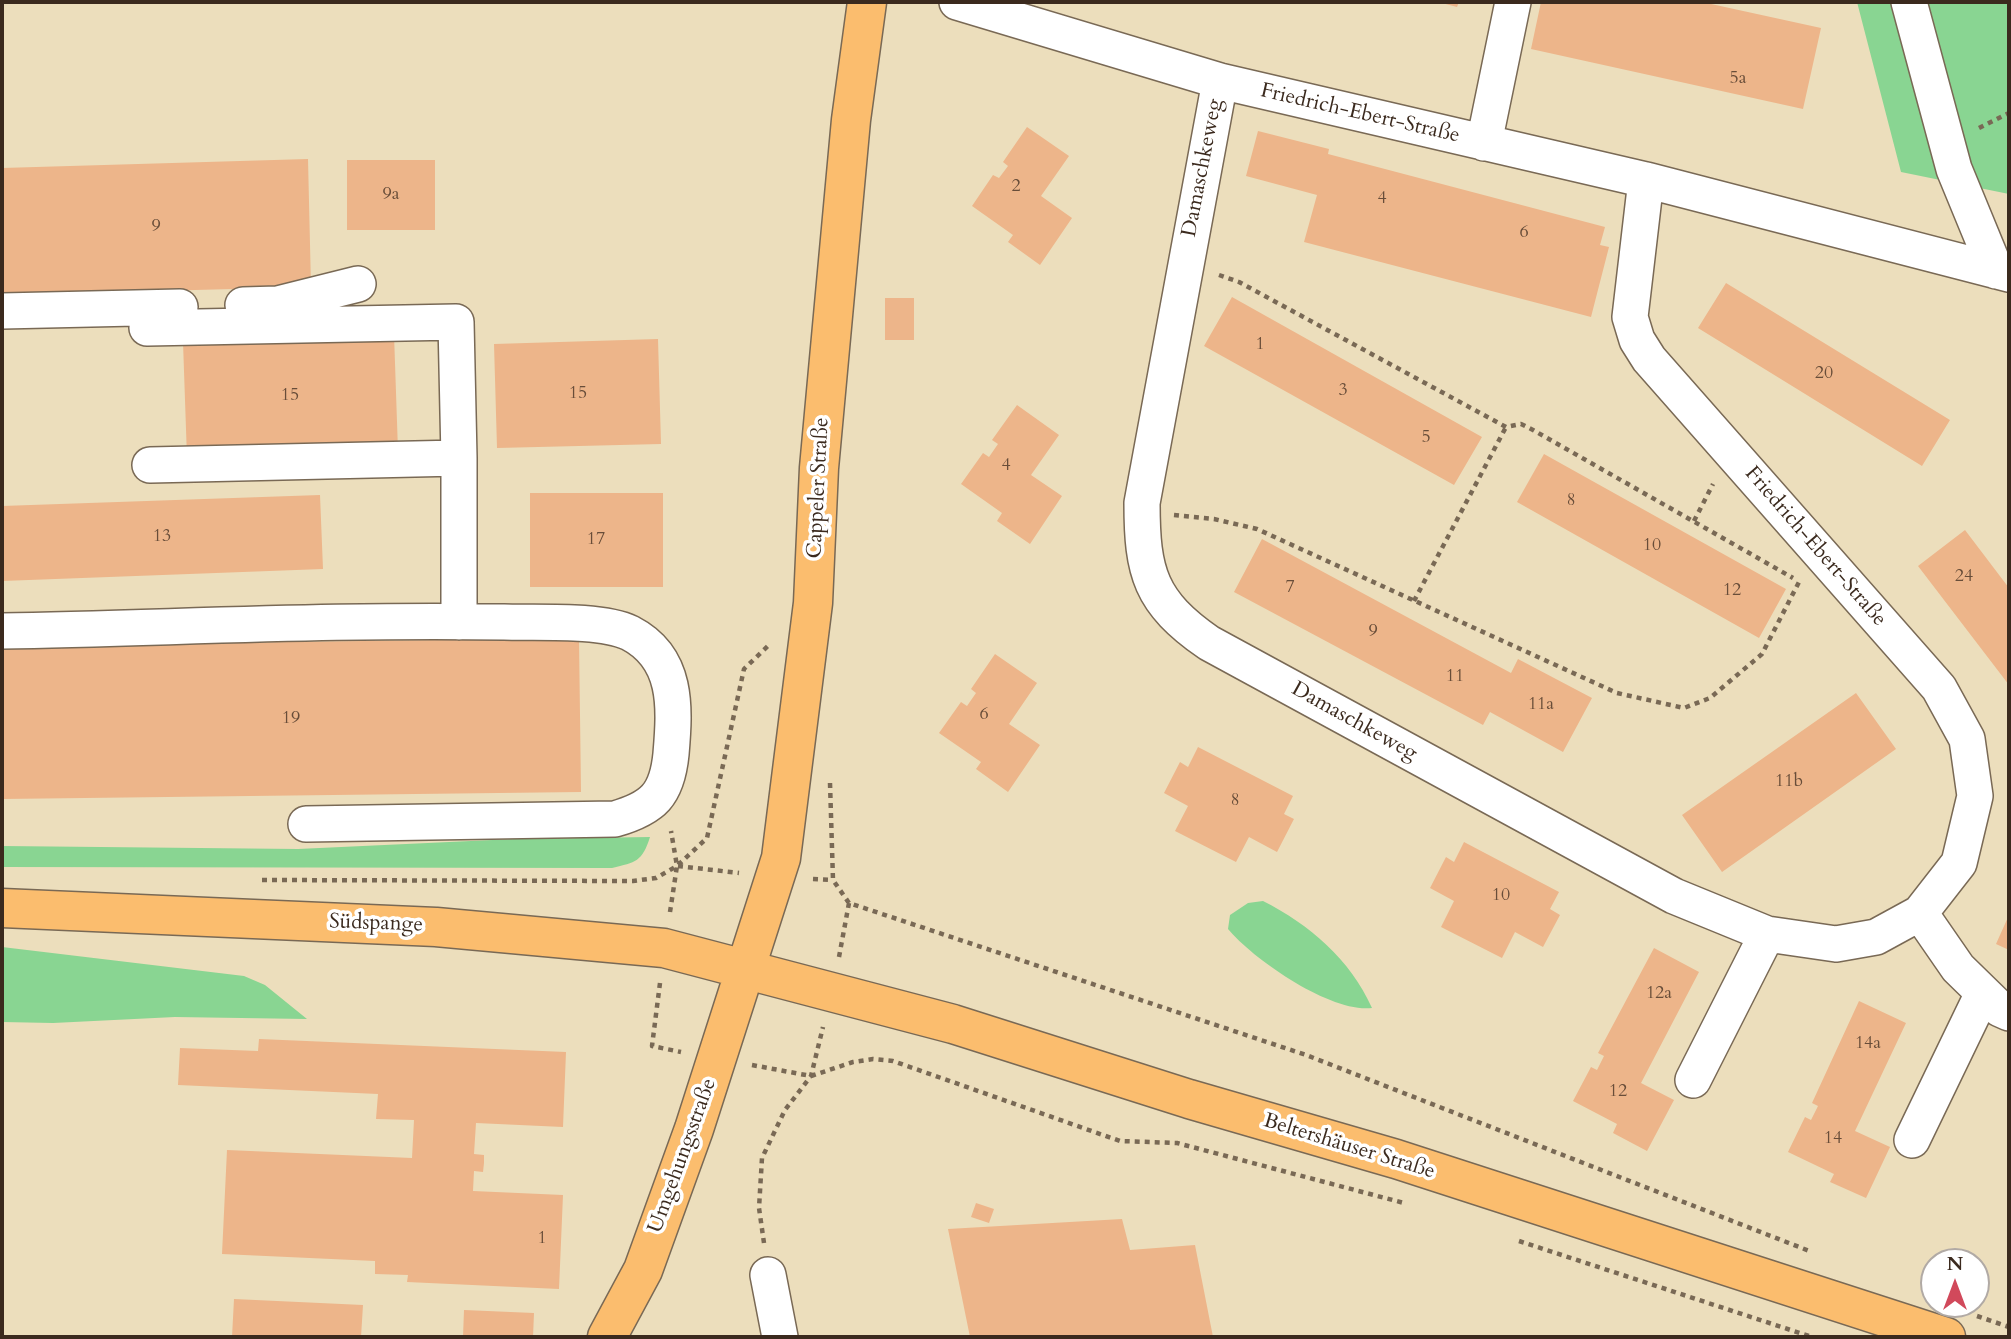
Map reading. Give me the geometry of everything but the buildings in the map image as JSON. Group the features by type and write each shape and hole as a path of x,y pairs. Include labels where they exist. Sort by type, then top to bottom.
{"main road":[{"name":"Cappeler Straße","path":"748,970 778,877 798,741 813,603 818,468 851,120 867,2"},
{"name":"Südspange","path":"2,908 436,927 664,948 748,970"},
{"name":"Umgehungsstraße","path":"607,1337 643,1270 748,970"},
{"name":"Beltershäuser Straße","path":"748,970 953,1024 1189,1099 1395,1160 1946,1337"}],"street":[{"name":"Friedrich-Ebert-Straße","path":"957,2 1220,81 1646,180 2003,272"},
{"path":"1484,143 1513,2"},
{"path":"1909,2 1954,169 2003,272"},
{"name":"Damaschkeweg","path":"1220,81 1142,511 1142,536 1147,567 1164,606 1209,643 1674,896 1767,933 1836,944 1877,937 1920,913"},
{"name":"Friedrich-Ebert-Straße","path":"1646,180 1630,317 1637,340 1649,359 1939,688 1967,738 1975,796 1959,863 1920,913"},
{"path":"2,311 278,304 358,284"},
{"path":"147,328 456,322 459,621"},
{"path":"150,465 459,458"},
{"path":"2,631 459,621 587,624 629,633 663,661 675,706 670,768 662,793 643,811 615,819 306,824"},
{"path":"1912,1140 1996,1003 1958,968 1920,913"},
{"path":"1693,1080 1767,933"},
{"path":"768,1275 780,1337"}],"path":[{"path":"1185,263 1239,282 1506,426 1521,424 1533,430 1813,592 1840,576"},
{"path":"1414,601 1506,426"},
{"path":"1142,511 1214,519 1257,529 1617,693 1684,708 1710,698 1762,654 1799,582"},
{"path":"249,880 633,881 656,878 677,866 707,838 744,669 774,641"},
{"path":"834,880 849,902 1306,1055 1817,1254"},
{"path":"768,1275 759,1208 762,1158 773,1131 811,1076 853,1062 873,1059 893,1061 1120,1140 1177,1143 1408,1204"},
{"path":"1508,1237 1812,1337"}],"green space":[{"path":"1857,2 2009,2 2009,194 1901,172"},
{"path":"650,837 644,852 637,860 612,868 2,867 2,846 298,849 514,839"},
{"path":"1263,901 1297,921 1327,945 1352,974 1372,1008 1336,1002 1315,993 1274,969 1240,942 1228,929 1230,915 1248,903"},
{"path":"2,947 244,976 265,985 307,1019 175,1017 53,1023 2,1022"}]}
